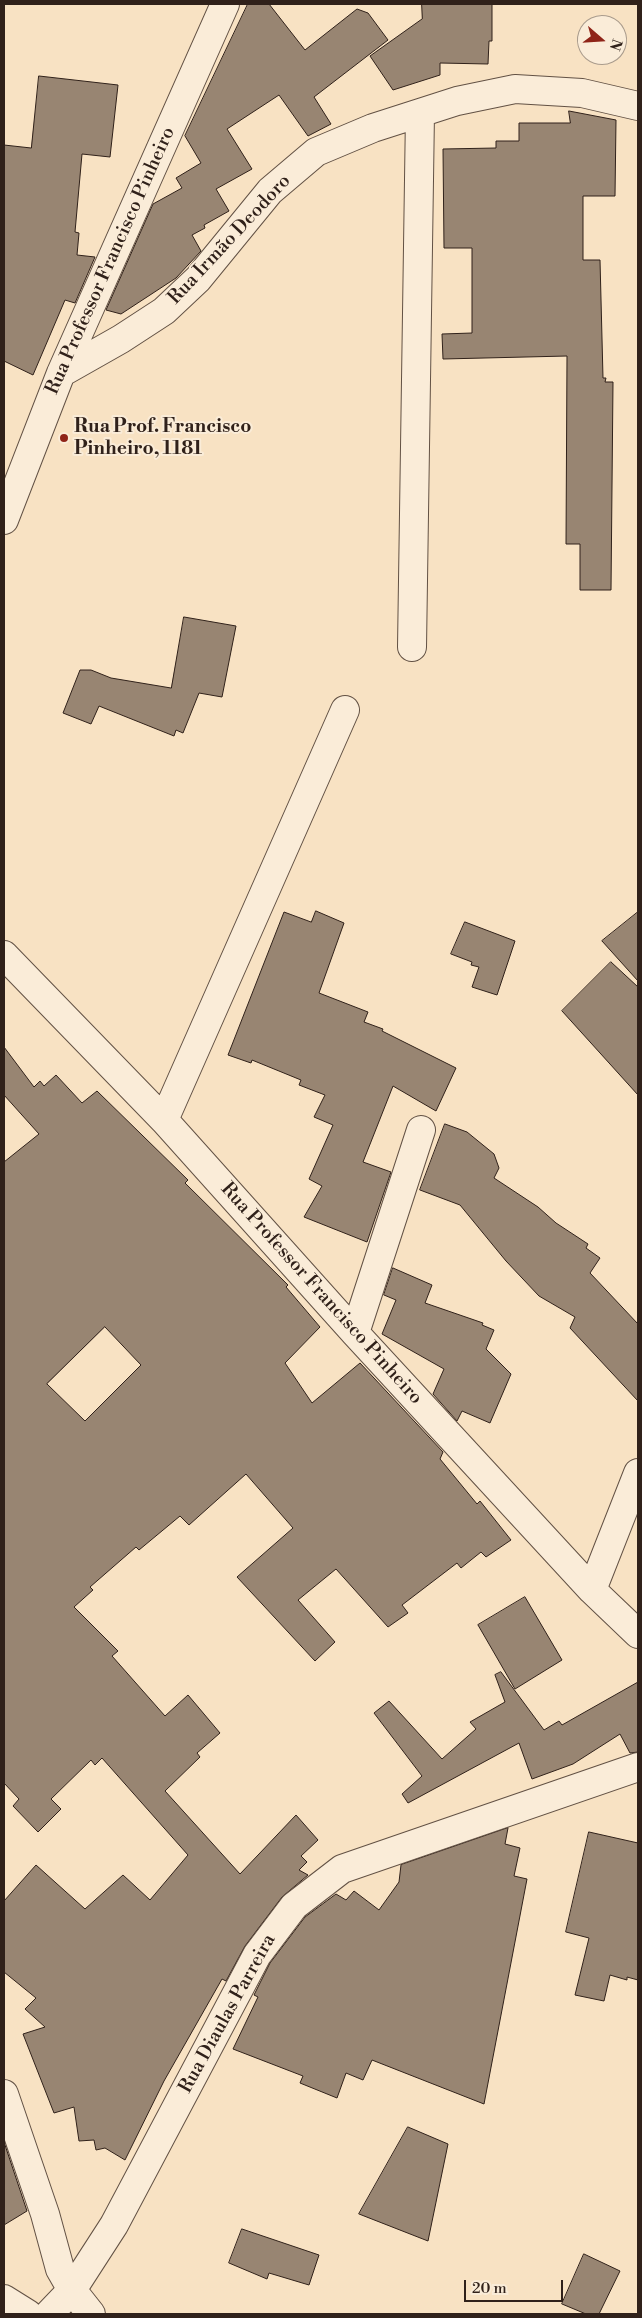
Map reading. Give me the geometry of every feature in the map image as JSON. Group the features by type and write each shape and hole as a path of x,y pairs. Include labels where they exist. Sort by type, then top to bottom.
{"street":[{"name":"Rua Professor Francisco Pinheiro","path":"4,520 61,373 225,4"},
{"name":"Rua Irmão Deodoro","path":"61,373 121,339 164,311 198,279 270,191 316,152 372,128 457,101 515,89 582,93 638,106"},
{"path":"412,647 420,113"},
{"path":"164,1120 345,710"},
{"name":"Rua Professor Francisco Pinheiro","path":"4,955 164,1120 355,1333 592,1590 638,1634"},
{"path":"355,1333 422,1130"},
{"path":"592,1590 638,1473"},
{"name":"Rua Diaulas Parreira","path":"49,2314 72,2290 114,2224 257,1955 294,1906 342,1869 638,1767"},
{"path":"4,2094 45,2214 60,2269 72,2290 91,2314"},
{"path":"4,2299 28,2314"}],"building":[{"path":"248,4 269,4 305,50 357,9 368,13 388,40 314,97 331,124 308,136 279,95 227,129 252,169 216,189 229,211 204,225 205,228 192,235 201,251 176,278 121,314 106,310 153,204 182,188 176,178 201,163 185,136"},
{"path":"422,4 492,4 492,41 489,41 488,64 440,63 440,75 393,90 370,56 422,19"},
{"path":"39,76 118,85 110,157 82,154 75,232 79,233 77,255 95,257 75,303 65,300 33,375 4,361 4,145 31,148"},
{"path":"569,111 616,120 615,196 583,196 583,260 600,260 603,378 606,378 605,382 613,382 611,590 580,590 580,544 566,544 567,356 443,359 442,334 472,333 472,248 444,248 443,149 496,148 496,141 519,141 519,123 570,123"},
{"path":"184,617 236,626 222,697 199,693 183,733 176,730 174,736 99,706 91,724 63,713 80,670 91,670 111,678 171,688"},
{"path":"316,911 344,923 319,993 368,1012 364,1022 383,1029 382,1031 456,1068 436,1111 393,1086 363,1162 391,1172 367,1242 304,1217 322,1186 309,1179 333,1125 314,1117 325,1095 299,1085 301,1080 252,1060 251,1063 228,1055 284,912 311,922"},
{"path":"638,912 638,981 602,941"},
{"path":"465,922 515,941 497,995 472,987 479,967 471,965 472,962 451,954"},
{"path":"611,962 638,987 638,1095 562,1011"},
{"path":"4,1047 34,1087 40,1081 44,1086 56,1075 82,1103 97,1091 188,1180 185,1183 288,1285 286,1287 320,1327 285,1363 312,1403 360,1363 443,1452 440,1459 477,1504 480,1501 511,1540 486,1557 481,1552 461,1568 457,1563 402,1605 408,1613 388,1627 336,1569 298,1600 335,1642 315,1661 237,1577 293,1528 246,1474 189,1525 180,1516 139,1550 136,1547 90,1587 93,1590 74,1607 118,1651 112,1656 165,1716 188,1695 220,1733 197,1753 200,1757 165,1791 240,1874 296,1815 318,1840 301,1856 307,1862 299,1870 308,1875 282,1897 245,1946 226,1981 222,1979 164,2081 125,2160 105,2148 96,2150 94,2140 79,2141 74,2107 54,2113 23,2034 45,2027 25,2009 36,1998 4,1972 4,1901 36,1865 85,1909 123,1875 150,1900 188,1855 102,1758 95,1765 91,1760 51,1799 61,1809 38,1832 13,1806 19,1799 4,1783 4,1162 39,1134 4,1095","holes":["105,1327 141,1365 85,1421 47,1384"]},
{"path":"445,1124 467,1132 494,1154 499,1168 494,1178 538,1207 556,1223 588,1244 586,1248 600,1258 590,1273 638,1324 638,1401 570,1328 575,1317 539,1296 506,1261 460,1205 420,1190"},
{"path":"393,1268 432,1285 425,1303 483,1323 482,1325 494,1330 486,1349 511,1374 490,1423 462,1411 457,1421 433,1394 444,1369 382,1334 396,1300 384,1295"},
{"path":"525,1597 562,1660 515,1689 478,1625"},
{"path":"501,1672 544,1730 559,1721 562,1725 638,1682 638,1752 630,1753 620,1734 573,1764 532,1779 519,1743 408,1803 402,1794 422,1776 374,1713 389,1701 442,1759 476,1729 470,1722 505,1702 495,1675"},
{"path":"508,1828 505,1844 520,1848 514,1876 527,1879 484,2104 372,2060 363,2080 346,2073 337,2098 300,2083 303,2076 233,2049 258,1997 254,1995 270,1963 305,1917 336,1894 346,1900 354,1891 379,1910 399,1882 401,1865"},
{"path":"589,1832 638,1843 638,1980 627,1977 627,1980 610,1975 604,2001 575,1995 589,1938 566,1932"},
{"path":"408,2127 448,2144 428,2241 359,2214"},
{"path":"4,2142 27,2211 4,2225"},
{"path":"242,2229 319,2255 309,2285 269,2273 267,2279 229,2263"},
{"path":"584,2254 620,2271 599,2314 586,2314 562,2304"}],"place":[{"name":"Rua Prof. Francisco Pinheiro, 1181","path":"64,438"}]}
